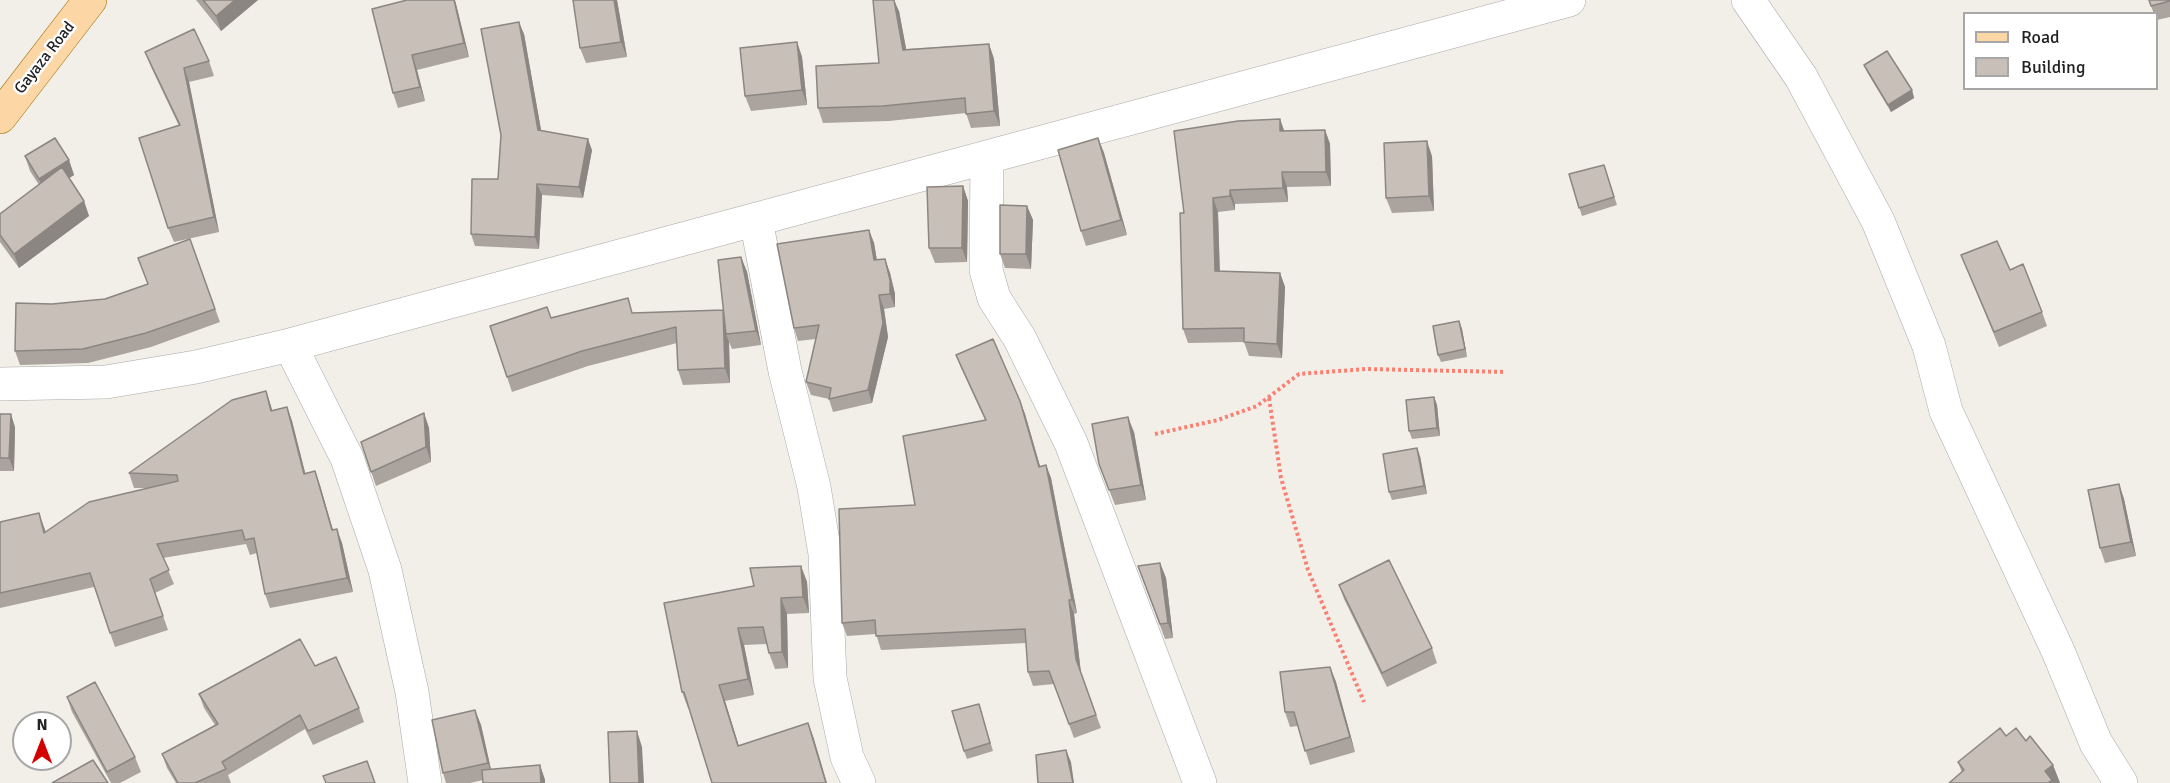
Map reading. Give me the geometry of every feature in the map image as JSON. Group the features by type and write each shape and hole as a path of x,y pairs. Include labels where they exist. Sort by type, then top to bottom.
{"main road":[{"name":"Gayaza Road","path":"0,117 90,0"}],"street":[{"path":"0,384 106,382 196,367 290,345 1569,0"},
{"path":"1748,0 1801,77 1878,221 1929,346 1946,411 2058,651 2096,743 2121,783"},
{"path":"987,158 986,270 994,298 1020,339 1071,443 1200,783"},
{"path":"756,220 785,371 814,487 825,554 830,678 847,757 859,783"},
{"path":"290,345 347,458 385,570 412,693 424,783"}],"path":[{"path":"1155,434 1218,420 1257,406 1299,374 1366,369 1506,372"},
{"path":"1268,397 1281,478 1308,570 1364,702"}],"building":[{"path":"203,0 235,0 216,16"},
{"path":"407,0 454,0 464,43 412,55 420,87 393,93 372,9"},
{"path":"573,0 614,0 621,42 580,48"},
{"path":"873,0 894,0 903,50 989,44 994,111 966,114 965,98 883,106 818,108 816,66 879,63"},
{"path":"2149,0 2170,0 2170,1 2151,6"},
{"path":"519,22 538,130 588,139 579,187 537,184 535,237 471,234 472,179 498,179 501,135 481,29"},
{"path":"194,29 209,61 184,68 214,217 168,228 139,138 180,125 145,52"},
{"path":"797,42 802,90 745,96 740,48"},
{"path":"1887,51 1912,90 1888,105 1864,65"},
{"path":"1280,119 1280,131 1325,130 1326,172 1282,172 1283,188 1230,190 1230,196 1213,198 1215,271 1280,273 1277,344 1244,342 1244,328 1183,329 1180,213 1184,213 1174,131 1238,121"},
{"path":"55,138 69,160 39,179 25,156"},
{"path":"1098,138 1121,220 1081,231 1058,150"},
{"path":"1427,141 1429,196 1386,198 1384,143"},
{"path":"1604,165 1614,197 1579,208 1569,174"},
{"path":"62,167 84,201 14,254 0,235 0,214"},
{"path":"963,186 962,248 929,248 927,187"},
{"path":"1000,205 1027,206 1026,254 1000,254"},
{"path":"869,230 874,260 885,259 890,280 890,294 879,295 883,323 868,390 829,399 831,388 806,382 819,325 794,328 777,244"},
{"path":"190,239 215,309 146,333 83,349 15,351 16,303 52,304 105,299 148,284 138,258"},
{"path":"1997,241 2010,270 2023,264 2042,312 1994,332 1961,255"},
{"path":"741,257 756,331 726,334 718,260"},
{"path":"628,298 632,313 723,310 725,368 678,370 676,327 582,351 507,377 490,326 547,307 551,318"},
{"path":"1459,321 1465,349 1438,355 1433,326"},
{"path":"993,339 1020,401 1039,467 1046,465 1072,600 1069,600 1076,659 1096,715 1069,724 1049,671 1028,672 1025,629 876,636 875,620 842,623 839,509 915,505 903,436 986,420 956,355"},
{"path":"266,391 271,411 287,407 304,474 315,471 332,530 337,529 347,578 265,594 254,538 245,540 242,530 157,544 169,570 150,579 163,616 110,633 90,573 0,593 0,522 39,513 44,533 89,502 178,481 177,475 129,473 232,400"},
{"path":"1434,397 1437,428 1409,431 1406,400"},
{"path":"424,413 426,447 371,472 361,442"},
{"path":"0,414 11,414 9,458 0,458"},
{"path":"1128,417 1141,485 1109,490 1099,464 1092,424"},
{"path":"1417,448 1424,486 1389,492 1383,454"},
{"path":"2119,484 2131,542 2100,548 2088,490"},
{"path":"1389,560 1432,648 1382,673 1339,585"},
{"path":"1160,563 1168,623 1160,624 1138,566"},
{"path":"801,566 803,597 781,598 782,652 769,653 763,627 738,628 748,679 719,685 738,746 808,723 826,783 712,783 684,692 682,692 664,603 754,586 750,568"},
{"path":"300,639 315,666 336,657 359,708 308,731 300,715 222,762 226,769 195,783 178,783 162,754 218,724 199,694"},
{"path":"1330,667 1350,737 1305,751 1294,712 1285,712 1280,672"},
{"path":"95,682 135,757 107,772 67,697"},
{"path":"979,704 990,743 964,751 952,711"},
{"path":"475,710 488,763 443,773 432,720"},
{"path":"2000,728 2006,736 2016,728 2026,741 2030,736 2053,765 2045,771 2052,780 2048,783 1949,783 1964,770 1958,762"},
{"path":"637,731 639,783 610,783 608,732"},
{"path":"1066,750 1073,783 1038,783 1036,755"},
{"path":"93,760 108,783 52,783"},
{"path":"367,761 375,783 326,783 323,776"},
{"path":"540,765 541,783 483,783 482,770"}]}
